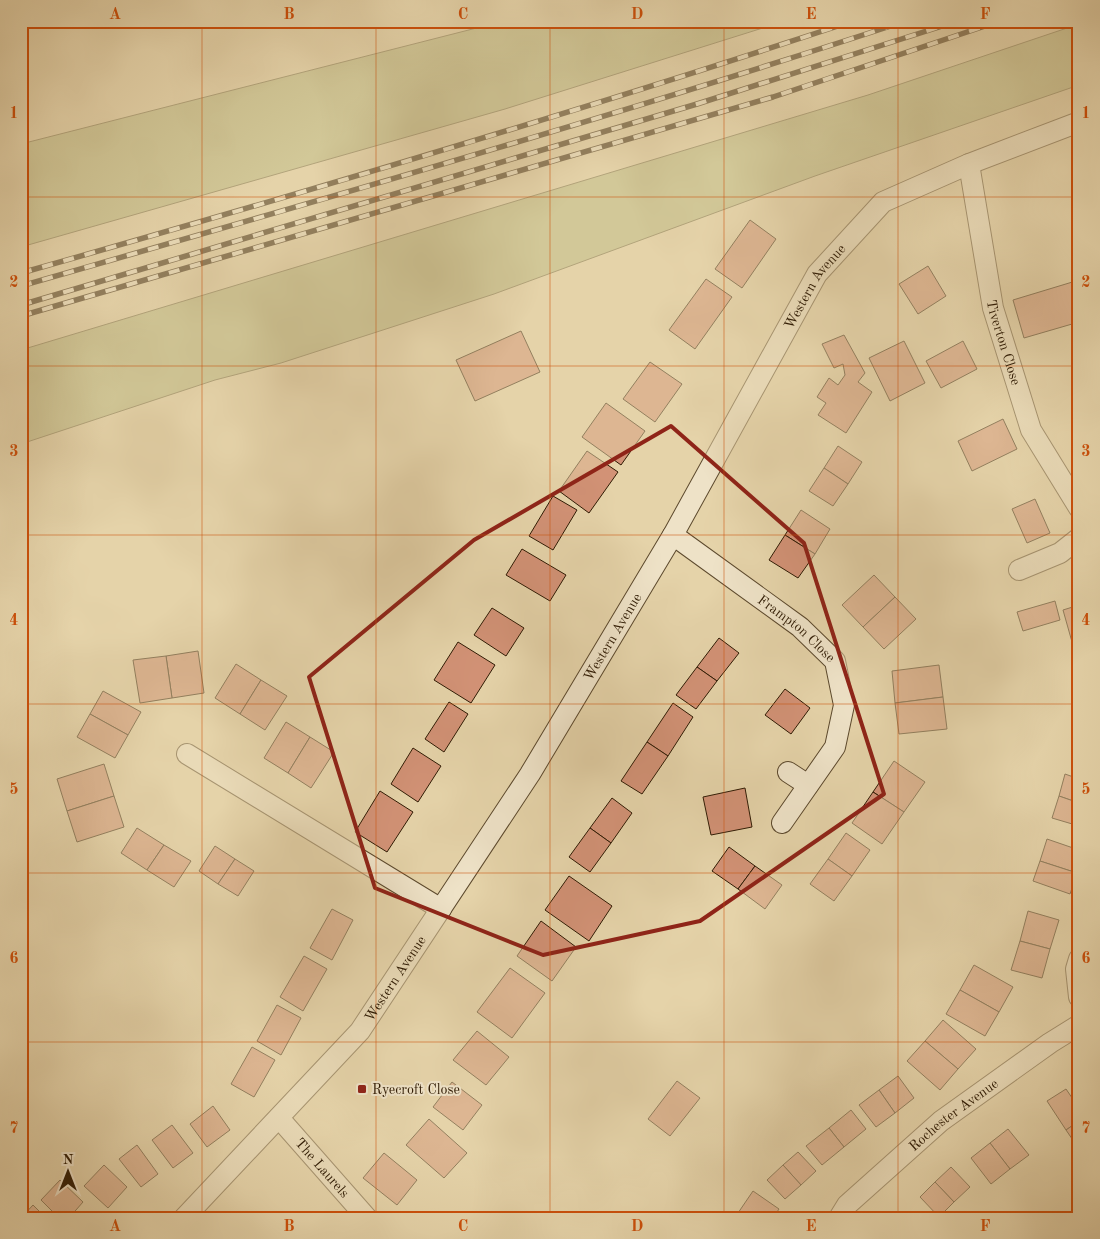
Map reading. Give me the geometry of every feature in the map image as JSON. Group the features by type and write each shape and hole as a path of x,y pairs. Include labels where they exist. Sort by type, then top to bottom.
{"street":[{"name":"Western Avenue","path":"184,1218 360,1030 530,774 673,535 817,274 883,202 968,164 1079,122"},
{"name":"Tiverton Close","path":"968,164 993,308 1031,430 1079,508"},
{"name":"Frampton Close","path":"673,535 800,628 835,661 844,705 835,746 782,823"},
{"path":"1019,570 1060,553 1079,538"},
{"path":"187,754 441,909"},
{"path":"788,772 808,785"},
{"path":"1079,959 1076,969 1079,997"},
{"name":"Rochester Avenue","path":"839,1218 847,1205 941,1121 1050,1043 1079,1025"},
{"name":"The Laurels","path":"279,1118 367,1218"}],"highlighted area":[{"path":"671,426 804,543 884,794 700,921 543,955 375,888 309,677 474,540"}],"green space":[{"path":"504,21 785,21 505,109 21,247 21,144"},
{"path":"1079,24 1079,85 815,176 494,294 281,363 215,380 21,444 21,350 868,95"}],"building":[{"path":"750,220 776,239 742,288 715,269"},
{"path":"928,266 946,296 918,314 899,284"},
{"path":"706,279 732,297 695,349 669,330"},
{"path":"1079,280 1079,322 1024,338 1013,300"},
{"path":"521,331 540,372 475,401 456,360"},
{"path":"844,335 865,373 858,382 872,392 846,433 818,415 826,403 817,397 829,378 838,385 845,375 843,364 834,368 822,344"},
{"path":"904,341 925,383 890,401 869,358"},
{"path":"963,341 977,369 941,388 926,361"},
{"path":"650,362 682,384 655,422 623,399"},
{"path":"606,403 645,431 621,465 582,437"},
{"path":"1003,419 1017,449 972,471 958,441"},
{"path":"838,446 862,462 848,484 824,468"},
{"path":"587,451 618,472 589,513 559,491"},
{"path":"824,468 848,484 833,506 809,491"},
{"path":"553,496 577,510 553,550 529,536"},
{"path":"1035,499 1050,533 1027,543 1012,509"},
{"path":"801,510 830,529 815,554 785,535"},
{"path":"785,535 815,554 798,578 769,560"},
{"path":"522,549 566,575 550,601 506,575"},
{"path":"874,575 895,597 863,627 842,605"},
{"path":"895,597 916,619 884,649 863,627"},
{"path":"1055,601 1060,620 1023,631 1017,612"},
{"path":"1079,605 1079,640 1072,642 1063,610"},
{"path":"492,608 524,628 506,656 474,635"},
{"path":"719,638 739,653 717,681 697,667"},
{"path":"458,642 495,665 471,703 434,680"},
{"path":"198,651 204,693 172,698 166,656"},
{"path":"166,656 172,698 140,703 133,660"},
{"path":"236,664 261,680 240,714 215,698"},
{"path":"939,665 943,697 895,703 892,671"},
{"path":"697,667 717,681 696,709 676,695"},
{"path":"261,680 287,696 265,730 240,714"},
{"path":"785,689 810,708 791,734 765,715"},
{"path":"103,691 141,712 128,735 90,714"},
{"path":"943,697 947,729 899,734 895,703"},
{"path":"449,702 468,714 444,752 425,739"},
{"path":"673,703 693,717 668,756 647,742"},
{"path":"90,714 128,735 115,758 77,737"},
{"path":"286,722 310,737 288,773 264,758"},
{"path":"310,737 334,752 311,788 288,773"},
{"path":"647,742 668,756 642,794 621,781"},
{"path":"413,748 441,766 418,802 391,784"},
{"path":"894,761 925,782 904,812 873,792"},
{"path":"104,764 114,796 67,811 57,779"},
{"path":"1065,774 1079,779 1079,803 1059,796"},
{"path":"745,788 752,827 711,835 703,797"},
{"path":"380,791 413,812 387,852 355,832"},
{"path":"873,792 904,812 882,844 852,823"},
{"path":"114,796 124,827 77,842 67,811"},
{"path":"1059,796 1079,803 1079,826 1052,818"},
{"path":"612,798 632,813 611,843 590,828"},
{"path":"137,828 164,845 147,870 121,853"},
{"path":"590,828 611,843 590,872 569,857"},
{"path":"846,833 870,850 852,876 828,859"},
{"path":"1047,839 1079,850 1077,873 1040,861"},
{"path":"164,845 191,861 174,887 147,870"},
{"path":"215,846 235,859 218,884 199,871"},
{"path":"729,847 755,866 738,889 712,871"},
{"path":"235,859 254,871 238,896 218,884"},
{"path":"828,859 852,876 834,901 810,884"},
{"path":"1040,861 1077,873 1070,894 1033,881"},
{"path":"755,866 782,885 765,909 738,889"},
{"path":"569,876 612,906 589,941 545,910"},
{"path":"332,909 353,920 332,960 310,948"},
{"path":"1028,911 1059,920 1050,949 1020,941"},
{"path":"541,921 576,947 552,981 517,956"},
{"path":"1020,941 1050,949 1042,978 1011,970"},
{"path":"304,956 327,969 303,1011 280,997"},
{"path":"974,965 1013,987 999,1012 960,990"},
{"path":"510,968 545,993 512,1038 477,1012"},
{"path":"960,990 999,1012 985,1036 946,1014"},
{"path":"277,1005 301,1018 281,1055 257,1041"},
{"path":"943,1020 976,1049 958,1069 925,1041"},
{"path":"477,1031 509,1057 486,1085 453,1060"},
{"path":"925,1041 958,1069 940,1090 907,1061"},
{"path":"252,1047 275,1060 254,1097 231,1084"},
{"path":"898,1076 914,1098 895,1113 879,1090"},
{"path":"677,1081 700,1098 670,1136 648,1119"},
{"path":"452,1082 482,1105 463,1130 433,1107"},
{"path":"1066,1089 1079,1108 1079,1121 1066,1130 1047,1101"},
{"path":"879,1090 895,1113 876,1127 859,1105"},
{"path":"213,1106 230,1130 207,1147 190,1124"},
{"path":"851,1110 866,1129 844,1147 829,1128"},
{"path":"429,1119 467,1153 444,1178 406,1145"},
{"path":"1079,1121 1079,1149 1066,1130"},
{"path":"172,1125 193,1153 173,1168 152,1140"},
{"path":"829,1128 844,1147 822,1165 806,1146"},
{"path":"1008,1129 1029,1155 1010,1169 990,1143"},
{"path":"990,1143 1010,1169 991,1184 971,1158"},
{"path":"137,1145 158,1174 141,1187 119,1159"},
{"path":"798,1152 816,1171 801,1185 783,1165"},
{"path":"384,1153 417,1180 397,1205 363,1178"},
{"path":"104,1165 127,1187 108,1208 84,1186"},
{"path":"783,1165 801,1185 785,1199 767,1180"},
{"path":"951,1167 970,1187 954,1202 935,1182"},
{"path":"60,1180 83,1202 69,1218 59,1218 41,1200"},
{"path":"935,1182 954,1202 939,1217 920,1197"},
{"path":"753,1191 779,1209 773,1218 745,1218 738,1213"},
{"path":"33,1205 46,1218 21,1218"}],"railway":[{"path":"21,273 438,152 646,88 853,21"},
{"path":"21,286 575,125 906,21"},
{"path":"21,305 697,104 958,21"},
{"path":"21,316 773,97 1000,21"}],"place":[{"name":"Ryecroft Close","path":"362,1089"}]}
